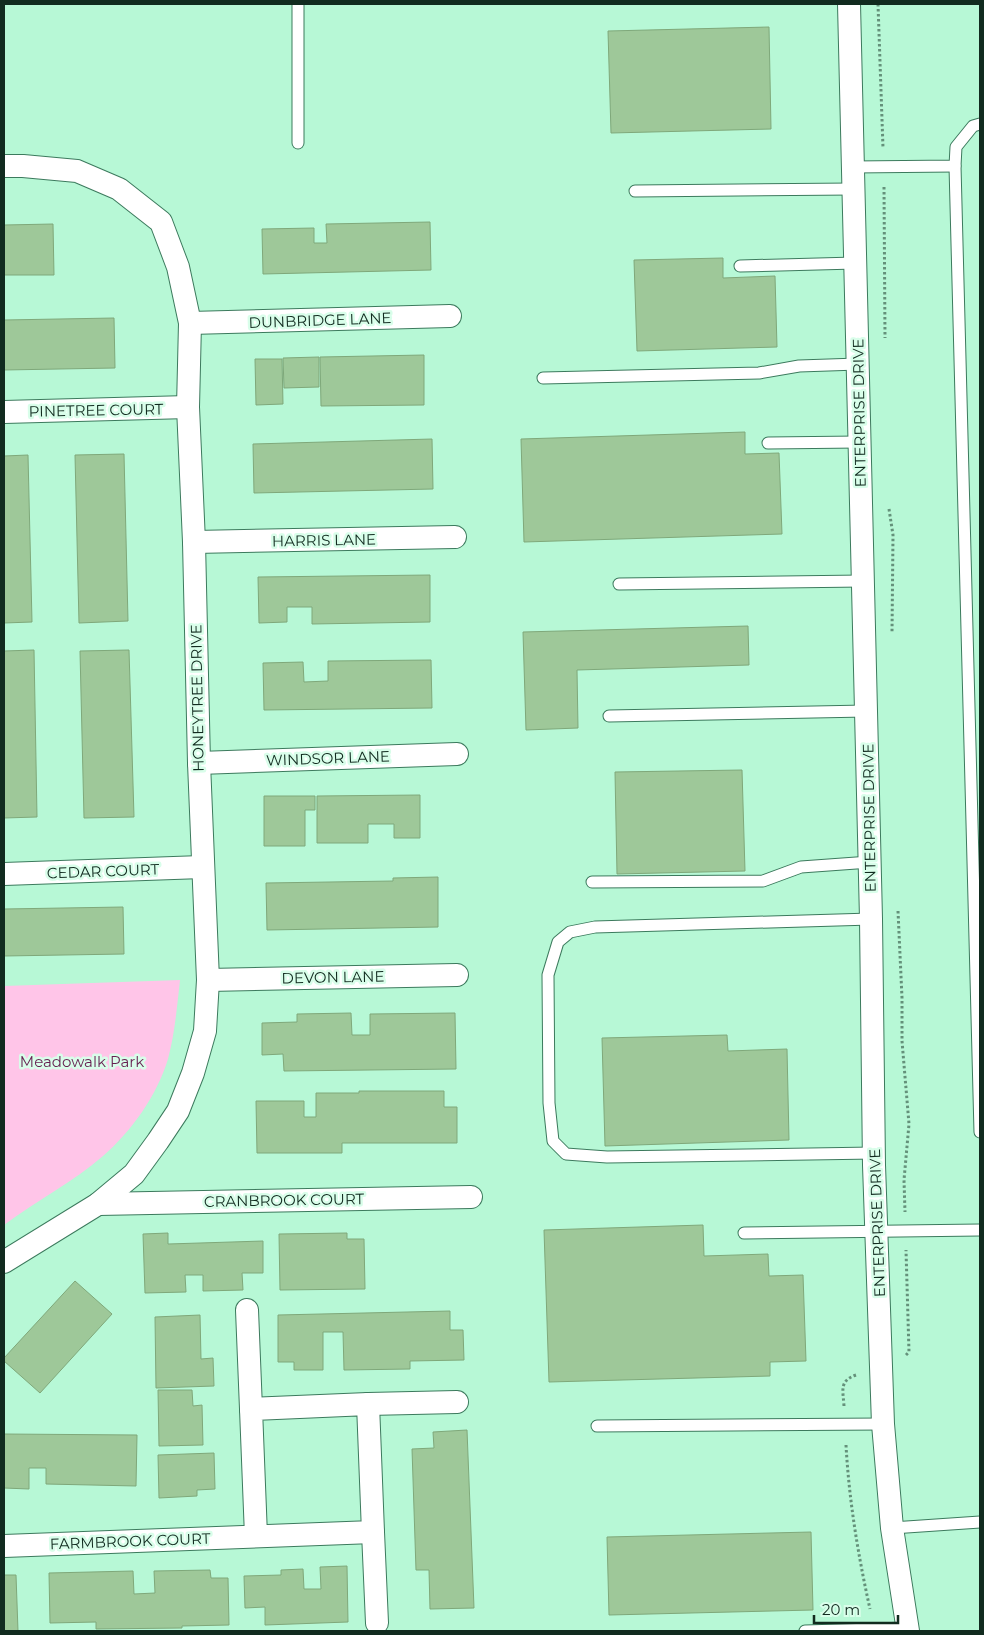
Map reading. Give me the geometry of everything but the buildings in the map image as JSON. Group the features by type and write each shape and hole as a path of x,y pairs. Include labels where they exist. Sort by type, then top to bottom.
{"street":[{"name":"ENTERPRISE DRIVE","path":"849,4 870,862 874,1153 883,1424 892,1528 908,1630"},
{"name":"HONEYTREE DRIVE","path":"4,166 77,171 119,189 161,222 178,267 190,323 188,407 194,542 202,867 208,980 205,1031 193,1073 178,1111 134,1174 98,1204 4,1262"},
{"name":"DUNBRIDGE LANE","path":"190,323 450,316"},
{"name":"PINETREE COURT","path":"4,412 188,407"},
{"name":"HARRIS LANE","path":"194,542 455,537"},
{"name":"WINDSOR LANE","path":"199,763 457,754"},
{"name":"CEDAR COURT","path":"4,874 202,867"},
{"name":"DEVON LANE","path":"208,980 457,975"},
{"name":"CRANBROOK COURT","path":"98,1204 471,1198"},
{"path":"247,1310 256,1536"},
{"path":"251,1409 457,1402"},
{"path":"368,1404 377,1623"},
{"name":"FARMBROOK COURT","path":"4,1546 373,1532"}],"lane":[{"path":"298,4 298,143"},
{"path":"980,124 973,126 956,147 955,166 980,1132"},
{"path":"853,167 955,166"},
{"path":"634,191 853,189"},
{"path":"740,266 855,264"},
{"path":"543,378 759,372 799,366 858,364"},
{"path":"768,443 859,442"},
{"path":"619,584 863,581"},
{"path":"609,716 866,711"},
{"path":"592,882 762,881 801,867 870,862"},
{"path":"871,919 594,926 570,932 558,942 548,975 549,1103 554,1141 566,1154 607,1157 874,1153"},
{"path":"744,1233 980,1230"},
{"path":"597,1426 883,1424"},
{"path":"892,1528 980,1522"},
{"path":"805,1631 908,1630"}],"green space":[{"name":"Meadowalk Park","path":"180,980 168,1059 157,1086 142,1112 124,1135 103,1156 4,1225 4,986"}]}
